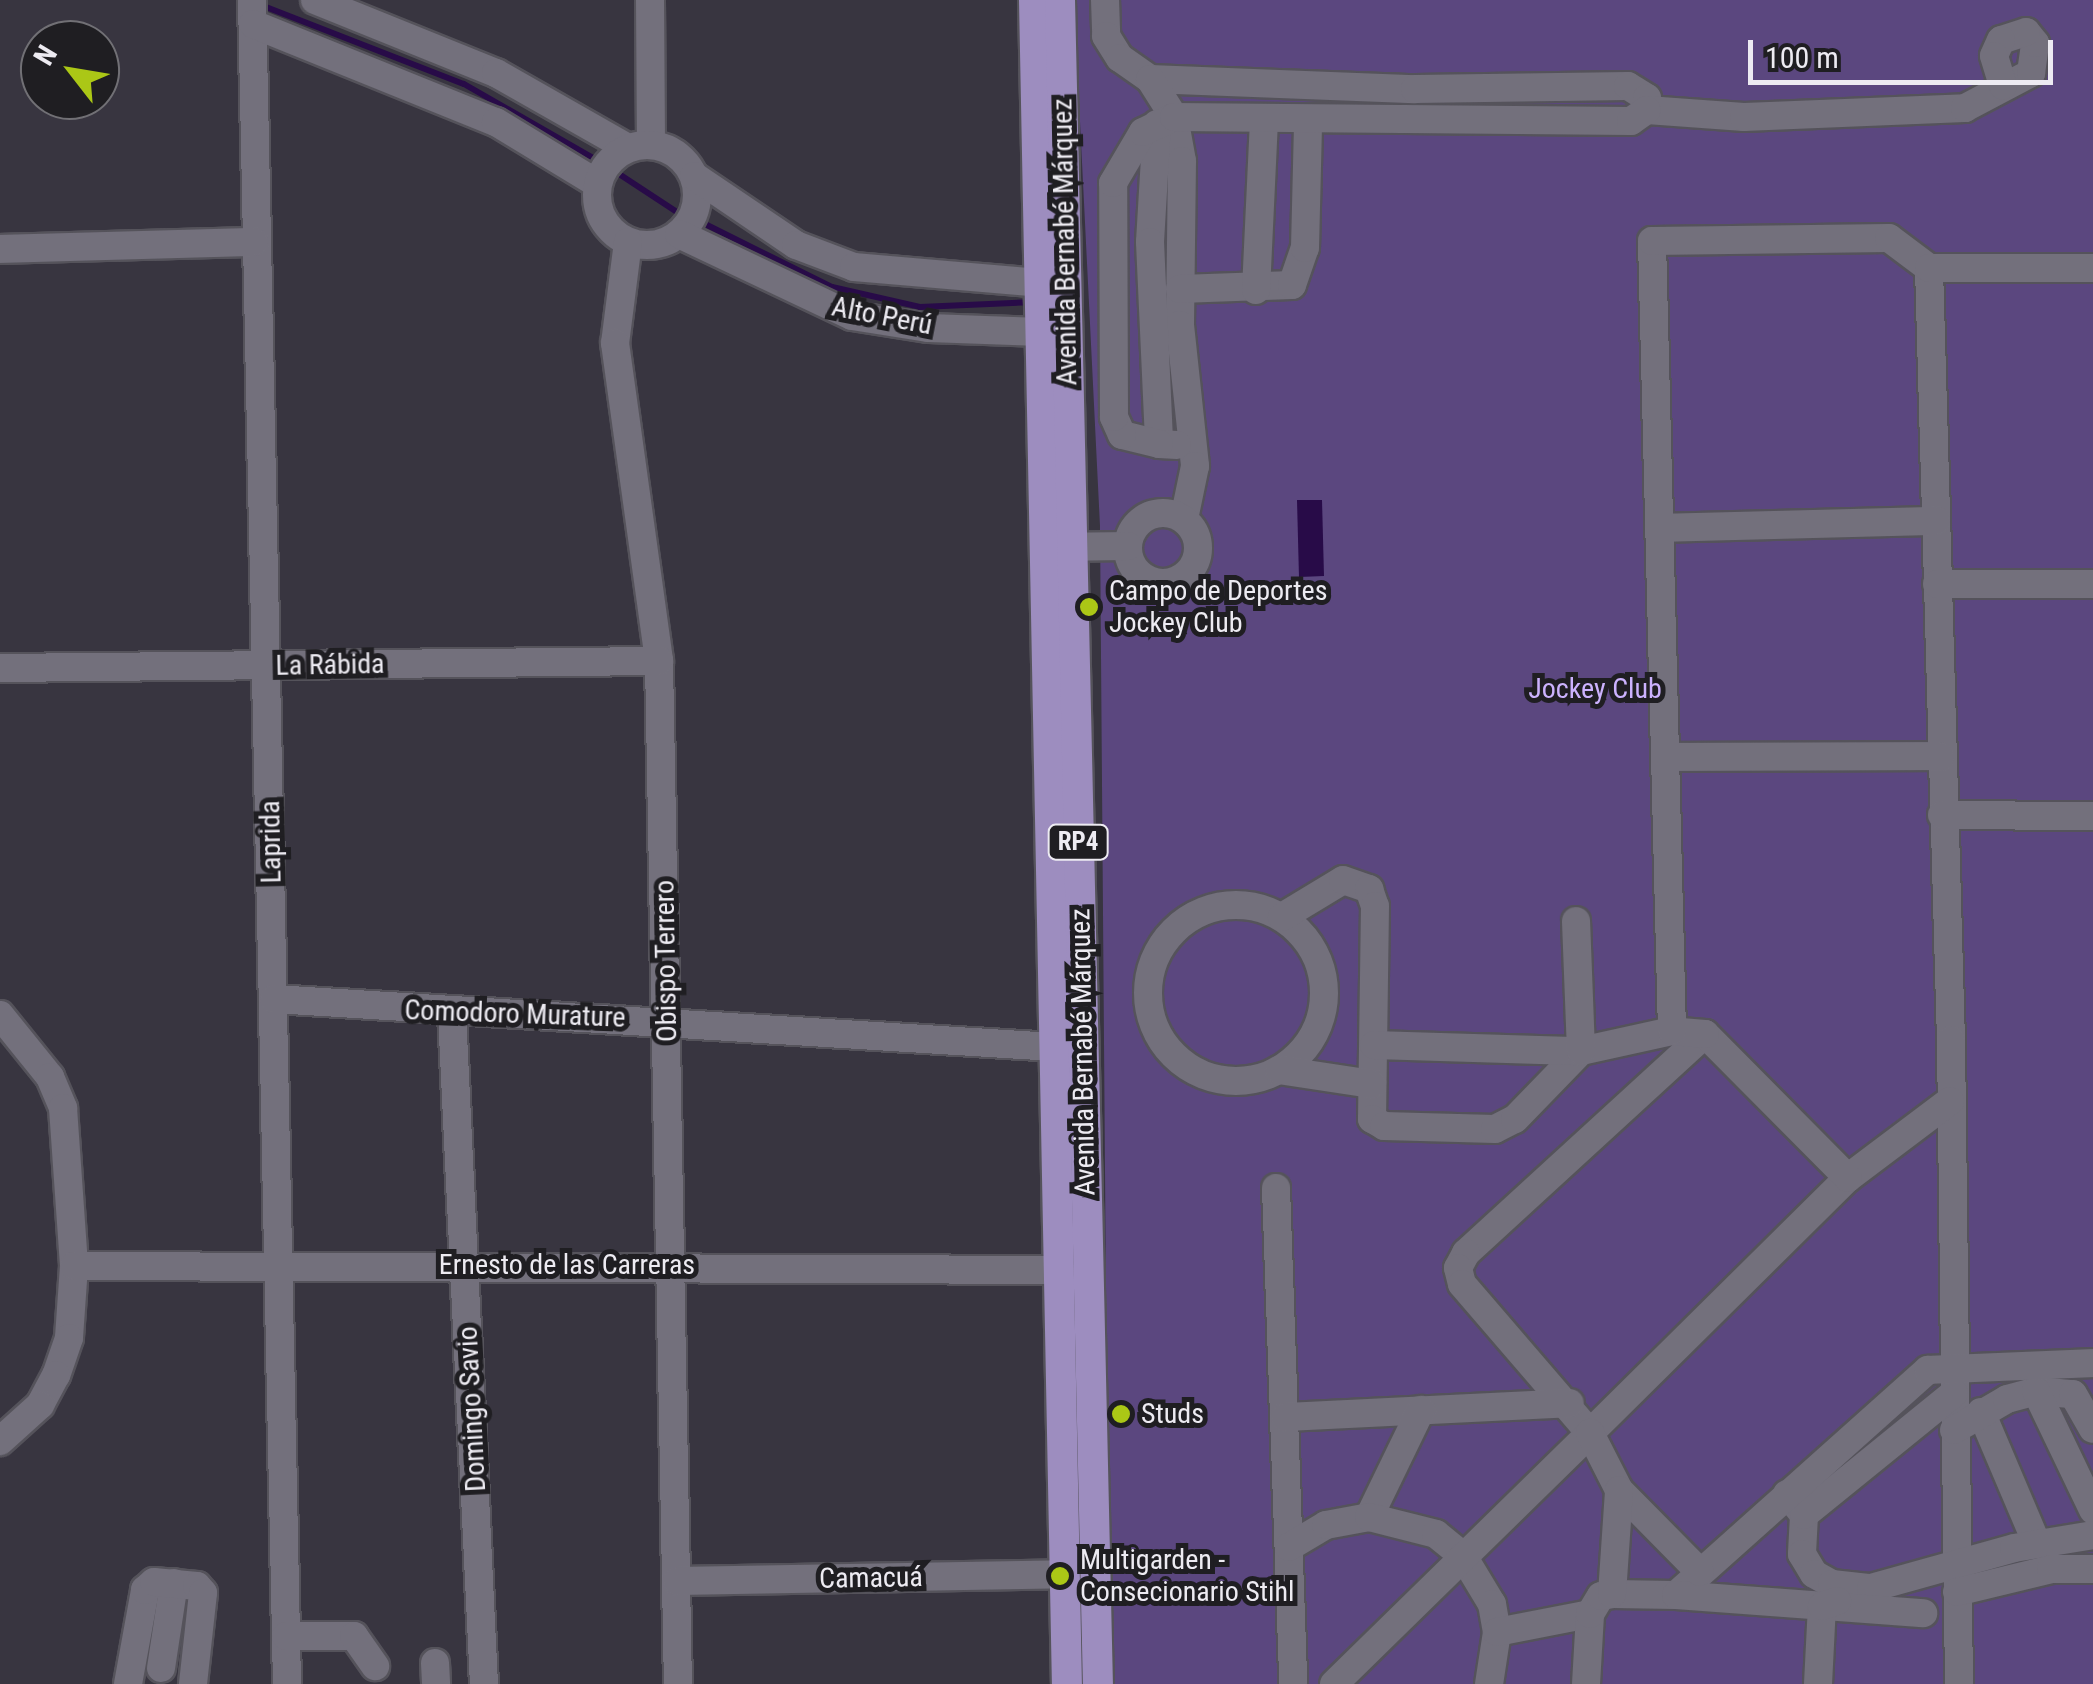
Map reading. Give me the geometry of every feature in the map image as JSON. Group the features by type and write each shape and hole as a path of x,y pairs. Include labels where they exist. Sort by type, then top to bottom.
{"main road":[{"name":"Avenida Bernabé Márquez","path":"1034,0 1039,283 1058,547 1098,1684"},
{"name":"Avenida Bernabé Márquez","path":"1060,0 1055,1047 1068,1684"}],"street":[{"path":"314,0 496,73 639,146 677,154 694,176 696,208 679,234 654,245 628,242 599,212 598,184 614,157 639,146"},
{"path":"639,146 650,0"},
{"path":"1105,0 1106,36 1120,58 1150,78 1380,88 1628,86 1647,98 1646,110"},
{"path":"252,12 496,122 598,184"},
{"name":"Laprida","path":"252,12 254,242 274,999 274,1263 287,1684"},
{"path":"1150,78 1182,161 1180,289 1194,445 1184,520 1198,549 1181,578 1149,580 1133,566 1128,546 1135,526 1152,514 1184,520"},
{"path":"1194,445 1159,444 1122,436 1114,416 1111,216 1121,162 1166,120 1630,121 1646,110 1676,117 1744,118 1964,108 2003,86"},
{"path":"1159,444 1150,242 1166,120"},
{"path":"1256,290 1264,121"},
{"path":"1180,289 1285,291 1298,278 1305,248 1308,123"},
{"name":"Alto Perú","path":"694,176 796,245 854,267 1039,283"},
{"name":"Alto Perú","path":"679,234 852,316 928,328 1041,332"},
{"path":"1672,1031 1652,241 1888,238 1929,268 2093,268"},
{"path":"0,249 254,242"},
{"name":"Obispo Terrero","path":"628,242 615,343 659,662 678,1684"},
{"path":"1929,268 1950,1101 1959,1684"},
{"path":"1662,528 1936,522"},
{"path":"1058,547 1128,546"},
{"path":"1936,584 2093,584"},
{"name":"La Rábida","path":"0,668 659,662"},
{"path":"1668,758 1940,756"},
{"path":"1942,815 2093,816"},
{"path":"1282,916 1342,880 1369,890 1375,906 1372,1118 1378,1124 1495,1128 1515,1118 1581,1051 1576,921"},
{"path":"1222,905 1253,906 1282,916 1305,936 1320,964 1324,994 1318,1024 1302,1051 1278,1070 1249,1080 1218,1080 1190,1068 1166,1048 1152,1022 1147,991 1153,961 1169,934 1193,915 1222,905"},
{"name":"Comodoro Murature","path":"274,999 452,1014 668,1020 1055,1047"},
{"name":"Domingo Savio","path":"452,1014 484,1684"},
{"path":"0,1015 50,1077 64,1108 74,1266 68,1338 56,1375 40,1404 0,1441"},
{"path":"1374,1046 1581,1051 1672,1031 1706,1034 1848,1178"},
{"path":"1700,1572 1620,1490 1570,1403 1462,1284 1460,1260 1706,1034"},
{"path":"1278,1070 1372,1084"},
{"path":"1334,1684 1848,1178 1950,1101"},
{"path":"1276,1188 1293,1684"},
{"name":"Ernesto de las Carreras","path":"74,1266 274,1263 1060,1270"},
{"path":"1676,1595 1700,1572 1795,1504 1954,1379 2093,1363"},
{"path":"1954,1430 1980,1412 2036,1392 2073,1394 2093,1429"},
{"path":"2036,1392 2093,1510"},
{"path":"1284,1418 1570,1403"},
{"path":"1369,1516 1421,1410"},
{"path":"1980,1412 2037,1544"},
{"path":"1612,1594 1620,1490"},
{"path":"1795,1504 1802,1554 1814,1574 1871,1588"},
{"path":"1289,1547 1326,1525 1369,1516 1404,1521 1464,1556 1486,1592 1497,1632 1489,1684"},
{"path":"1822,1606 1956,1562 2093,1535"},
{"path":"1957,1592 2051,1569 2093,1569"},
{"name":"Camacuá","path":"676,1582 1065,1574"},
{"path":"128,1684 144,1590 154,1582 174,1583 203,1593 194,1684"},
{"path":"161,1668 174,1583"},
{"path":"1586,1684 1590,1614 1601,1596 1676,1595 1923,1612"},
{"path":"1818,1684 1822,1606"},
{"path":"1497,1632 1590,1614"},
{"path":"286,1636 354,1636 375,1666"}],"green space":[{"name":"Jockey Club","path":"1074,0 2093,0 2093,1684 1109,1684 1100,526"}],"shaded area":[{"path":"1297,500 1322,500 1324,576 1299,577"}],"waterway":[{"path":"266,7 464,84 600,162"},
{"path":"616,172 680,214"},
{"path":"701,222 832,287 920,307 1033,302"}],"place":[{"name":"Campo de Deportes Jockey Club","path":"1089,607"},
{"name":"Studs","path":"1121,1414"},
{"name":"Multigarden - Consecionario Stihl","path":"1060,1576"}]}
